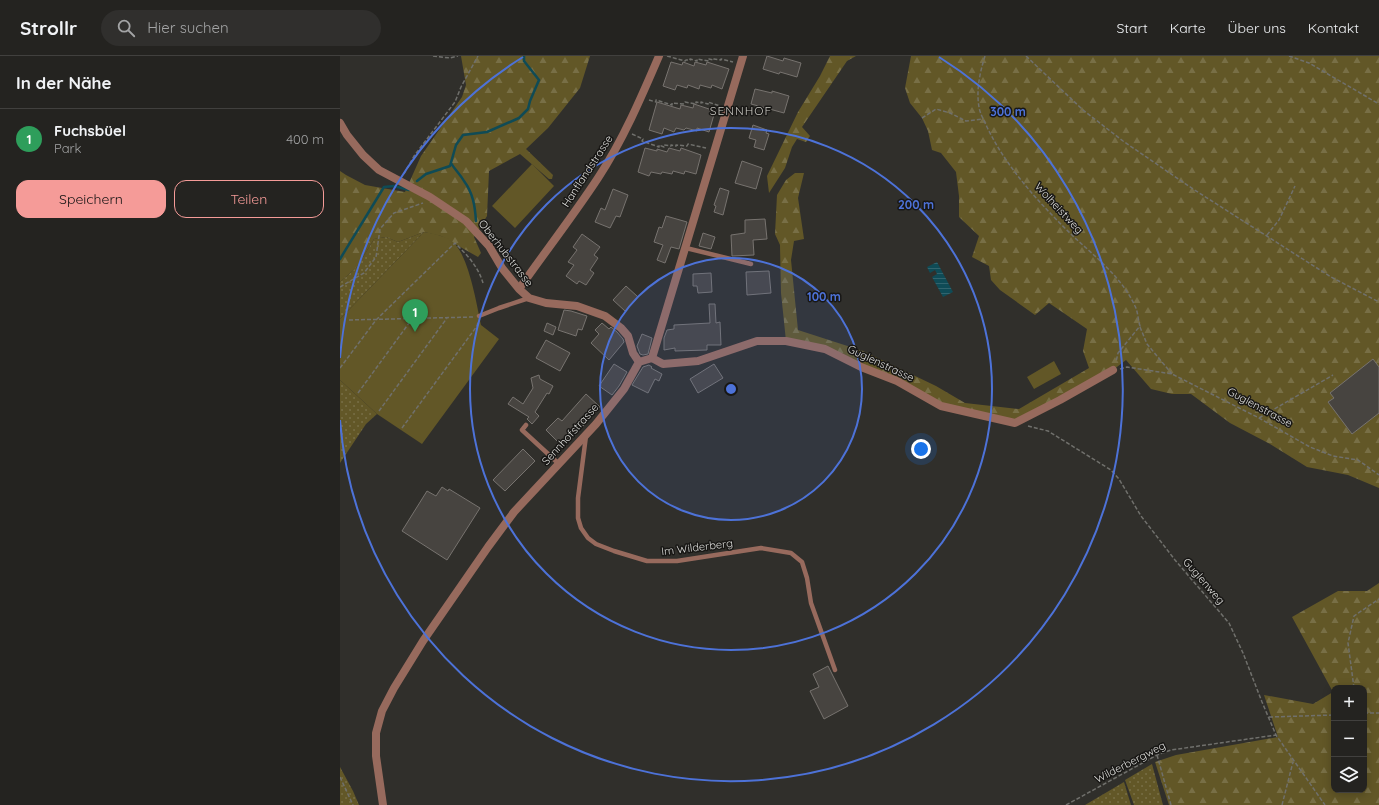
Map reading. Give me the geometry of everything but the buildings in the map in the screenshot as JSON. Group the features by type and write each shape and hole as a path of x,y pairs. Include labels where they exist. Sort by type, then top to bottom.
{"street":[{"name":"Hanflandstrasse","path":"519,289 598,178 625,131 659,56"},
{"path":"639,362 652,358 743,56"},
{"name":"Oberhubstrasse","path":"340,123 347,135 363,155 379,170 401,181 466,221 489,246 502,268 519,289 529,298 576,306 605,316 622,328 628,336 633,353 639,362"},
{"name":"Guglenstrasse","path":"652,358 663,364 698,361 756,341 786,341 825,349 861,367 897,381 941,406 1015,423"},
{"name":"Sennhofstrasse","path":"383,805 376,756 376,734 382,711 394,688 423,641 514,512 587,434 624,389 639,362"},
{"path":"1015,423 1113,370"}],"lane":[{"path":"686,248 751,264"},
{"path":"479,316 529,298"},
{"path":"526,425 522,430 558,464"},
{"name":"Im Wilderberg","path":"587,434 578,498 578,518 581,528 588,538 596,544 633,558 655,561 677,561 761,548 792,553 802,562 807,578 811,602 835,670"}],"path":[{"path":"433,56 450,58 458,56"},
{"path":"401,181 414,156 455,102 461,86 478,56"},
{"path":"667,56 685,61 690,59 697,61 697,59 730,61"},
{"name":"Wolheistweg","path":"985,56 978,87 979,108 983,119 1004,157 1025,184 1063,226 1112,272 1126,288 1136,307 1140,326 1147,344 1172,374"},
{"path":"1026,56 1083,110 1123,141 1193,189 1331,278 1379,302"},
{"path":"1289,56 1309,63 1379,104"},
{"path":"641,98 656,102 656,100 672,105 672,103 684,104 685,102 696,104 696,102 708,104 708,102 717,105"},
{"path":"922,118 936,109 950,113 966,121 983,119"},
{"path":"625,131 643,139 642,141 659,147 659,145 687,146 688,144 703,148"},
{"path":"1267,236 1279,220 1295,186"},
{"path":"340,287 364,273 376,257 380,230 394,213 425,203 430,198"},
{"path":"340,368 376,320 455,243 474,263 480,273 483,283"},
{"path":"349,320 479,316 477,326 402,428"},
{"path":"379,412 447,317"},
{"path":"358,393 412,318"},
{"path":"1117,357 1118,353 1140,326"},
{"name":"Guglenstrasse","path":"1127,368 1172,374 1259,418 1310,447 1333,456 1358,460 1379,475"},
{"path":"1259,418 1333,375"},
{"name":"Guglenweg","path":"1015,423 1048,431 1111,470 1119,479 1142,516 1175,560 1229,623 1243,653 1276,735 1325,805"},
{"path":"1354,685 1348,644 1354,616 1379,599"},
{"path":"1367,713 1379,713"},
{"path":"1269,717 1331,715"},
{"name":"Wilderbergweg","path":"1066,805 1171,750 1276,735"},
{"path":"1157,756 1171,805"},
{"path":"1282,805 1293,761"},
{"path":"340,777 353,805"}],"green space":[{"path":"461,56 590,56 580,88 548,128 526,149 553,175 552,179 549,179 520,154 489,171 487,216 474,237 481,253 478,257 441,236 424,232 398,242 386,237 374,239 357,267 340,282 340,171 365,185 405,192 421,156 462,97 466,85"},
{"path":"830,56 856,56 847,61 802,127 810,136 806,142 797,139 792,147 785,168 769,193 767,176 798,112 820,76"},
{"path":"911,56 1379,56 1379,488 1348,475 1307,467 1270,444 1230,423 1191,394 1172,394 1151,389 1126,360 1113,370 1015,423 962,412 825,349 786,341 781,293 780,245 775,234 777,195 786,180 795,173 804,173 798,198 804,239 794,241 791,260 798,330 863,351 936,386 965,403 1019,409 1089,368 1083,351 1087,329 1049,303 1035,315 1000,290 991,280 989,266 972,257 979,236 959,217 959,196 956,172 941,153 932,150 928,131 922,118 910,103 905,88"},
{"path":"532,164 554,186 515,228 492,206"},
{"path":"424,232 340,319 340,282 357,267 374,239 386,237 398,242"},
{"path":"424,232 445,237 455,244 460,251 472,283 481,325 499,339 422,444 377,414 340,380 340,319"},
{"path":"1054,361 1061,374 1034,389 1027,377"},
{"path":"340,380 377,414 366,424 340,463"},
{"path":"1379,583 1379,805 1169,805 1155,762 1176,755 1278,737 1264,695 1313,704 1331,693 1331,793 1367,793 1367,685 1331,685 1331,688 1292,617 1338,591 1367,591"},
{"path":"1152,764 1163,805 1134,805 1125,780"},
{"path":"340,767 353,791 359,805 340,805"},
{"path":"1124,782 1131,805 1085,805"}],"water":[{"path":"937,262 953,292 943,297 932,277 937,274 935,270 930,273 927,267"}],"waterway":[{"path":"417,181 426,174 450,166 456,145 463,135 487,132 519,118 528,109 539,80 524,61 524,56"},
{"path":"451,163 470,190 476,221"},
{"path":"340,259 384,187 394,186 409,190"}],"place":[{"name":"Fuchsbüel","path":"415,332"}],"district":[{"name":"SENNHOF","path":"741,111"}]}
